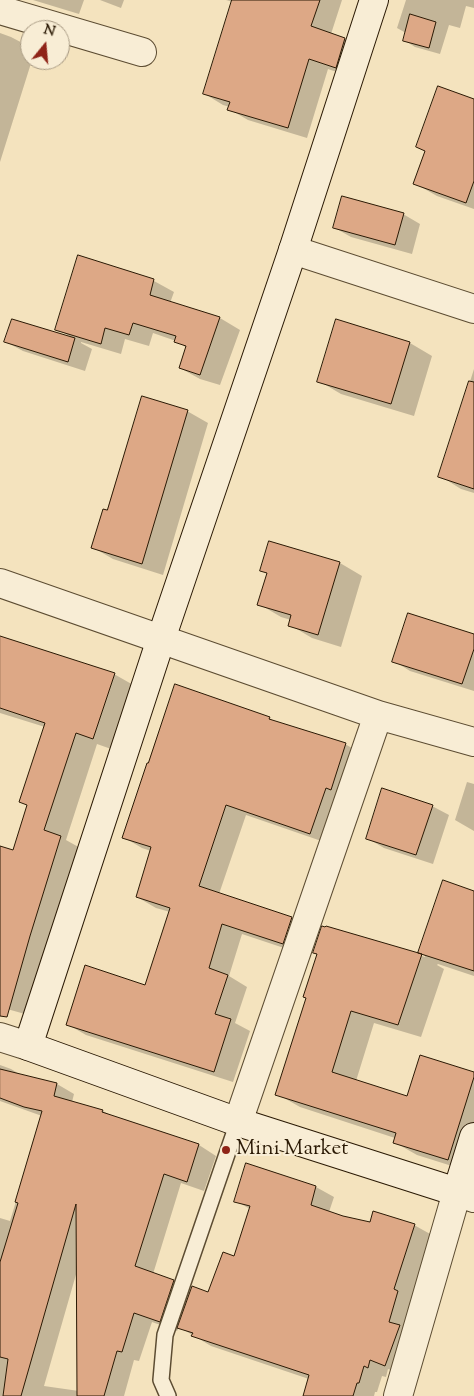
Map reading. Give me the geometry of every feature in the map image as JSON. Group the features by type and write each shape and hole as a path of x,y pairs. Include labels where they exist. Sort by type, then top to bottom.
{"main road":[{"path":"28,1046 161,639 293,250 374,0"},
{"path":"0,10 142,52"},
{"path":"293,250 474,309"},
{"path":"0,584 378,715 474,742"},
{"path":"238,1122 378,715"},
{"path":"0,1037 238,1122 465,1195"},
{"path":"398,1396 465,1195 474,1137"}],"lane":[{"path":"168,1396 161,1380 166,1335 238,1122"}],"building":[{"path":"232,0 320,0 311,26 345,38 336,68 309,59 288,128 227,110 230,102 203,94"},
{"path":"410,14 436,22 429,48 403,41"},
{"path":"438,86 474,99 474,181 466,203 413,184 425,151 416,147"},
{"path":"342,196 404,213 395,245 333,228"},
{"path":"78,255 154,279 150,295 220,317 200,375 179,368 186,346 174,342 176,336 133,323 129,335 105,328 101,344 55,330"},
{"path":"12,319 75,338 68,362 4,342"},
{"path":"336,319 410,342 391,404 317,382"},
{"path":"469,381 474,382 474,489 438,477"},
{"path":"142,396 188,410 142,564 91,548 103,509 107,510"},
{"path":"269,541 340,562 318,635 288,626 291,615 257,605 267,573 260,571"},
{"path":"408,613 474,634 474,649 462,684 392,662"},
{"path":"0,636 115,673 93,739 76,733 44,830 61,836 7,1017 0,1016 0,846 13,850 27,805 19,802 45,723 0,708"},
{"path":"175,684 270,717 269,719 346,743 331,790 326,788 310,834 226,805 199,886 292,917 283,944 222,924 209,968 228,975 215,1014 231,1019 214,1072 66,1025 85,965 145,985 170,908 136,897 151,847 122,838"},
{"path":"382,788 433,805 416,855 366,839"},
{"path":"443,880 474,891 474,971 418,953"},
{"path":"322,926 422,954 398,1025 351,1011 332,1072 407,1096 420,1055 474,1072 448,1160 393,1143 396,1133 275,1095 306,998 303,997 317,954 313,953"},
{"path":"0,1069 57,1083 54,1096 103,1110 102,1112 199,1144 187,1182 164,1174 135,1266 174,1280 160,1322 134,1313 122,1352 117,1351 104,1396 77,1396 76,1204 21,1396 3,1396 8,1359 0,1357 0,1262 18,1203 15,1202 42,1111 24,1107 0,1098"},
{"path":"246,1163 316,1186 311,1205 343,1216 370,1222 373,1211 415,1224 394,1289 398,1291 389,1322 400,1325 385,1366 370,1360 368,1368 364,1366 353,1396 303,1396 309,1375 191,1336 193,1333 177,1328 192,1286 208,1292 223,1252 234,1256 250,1206 234,1202"}],"place":[{"name":"Mini Market","path":"226,1150"}]}
